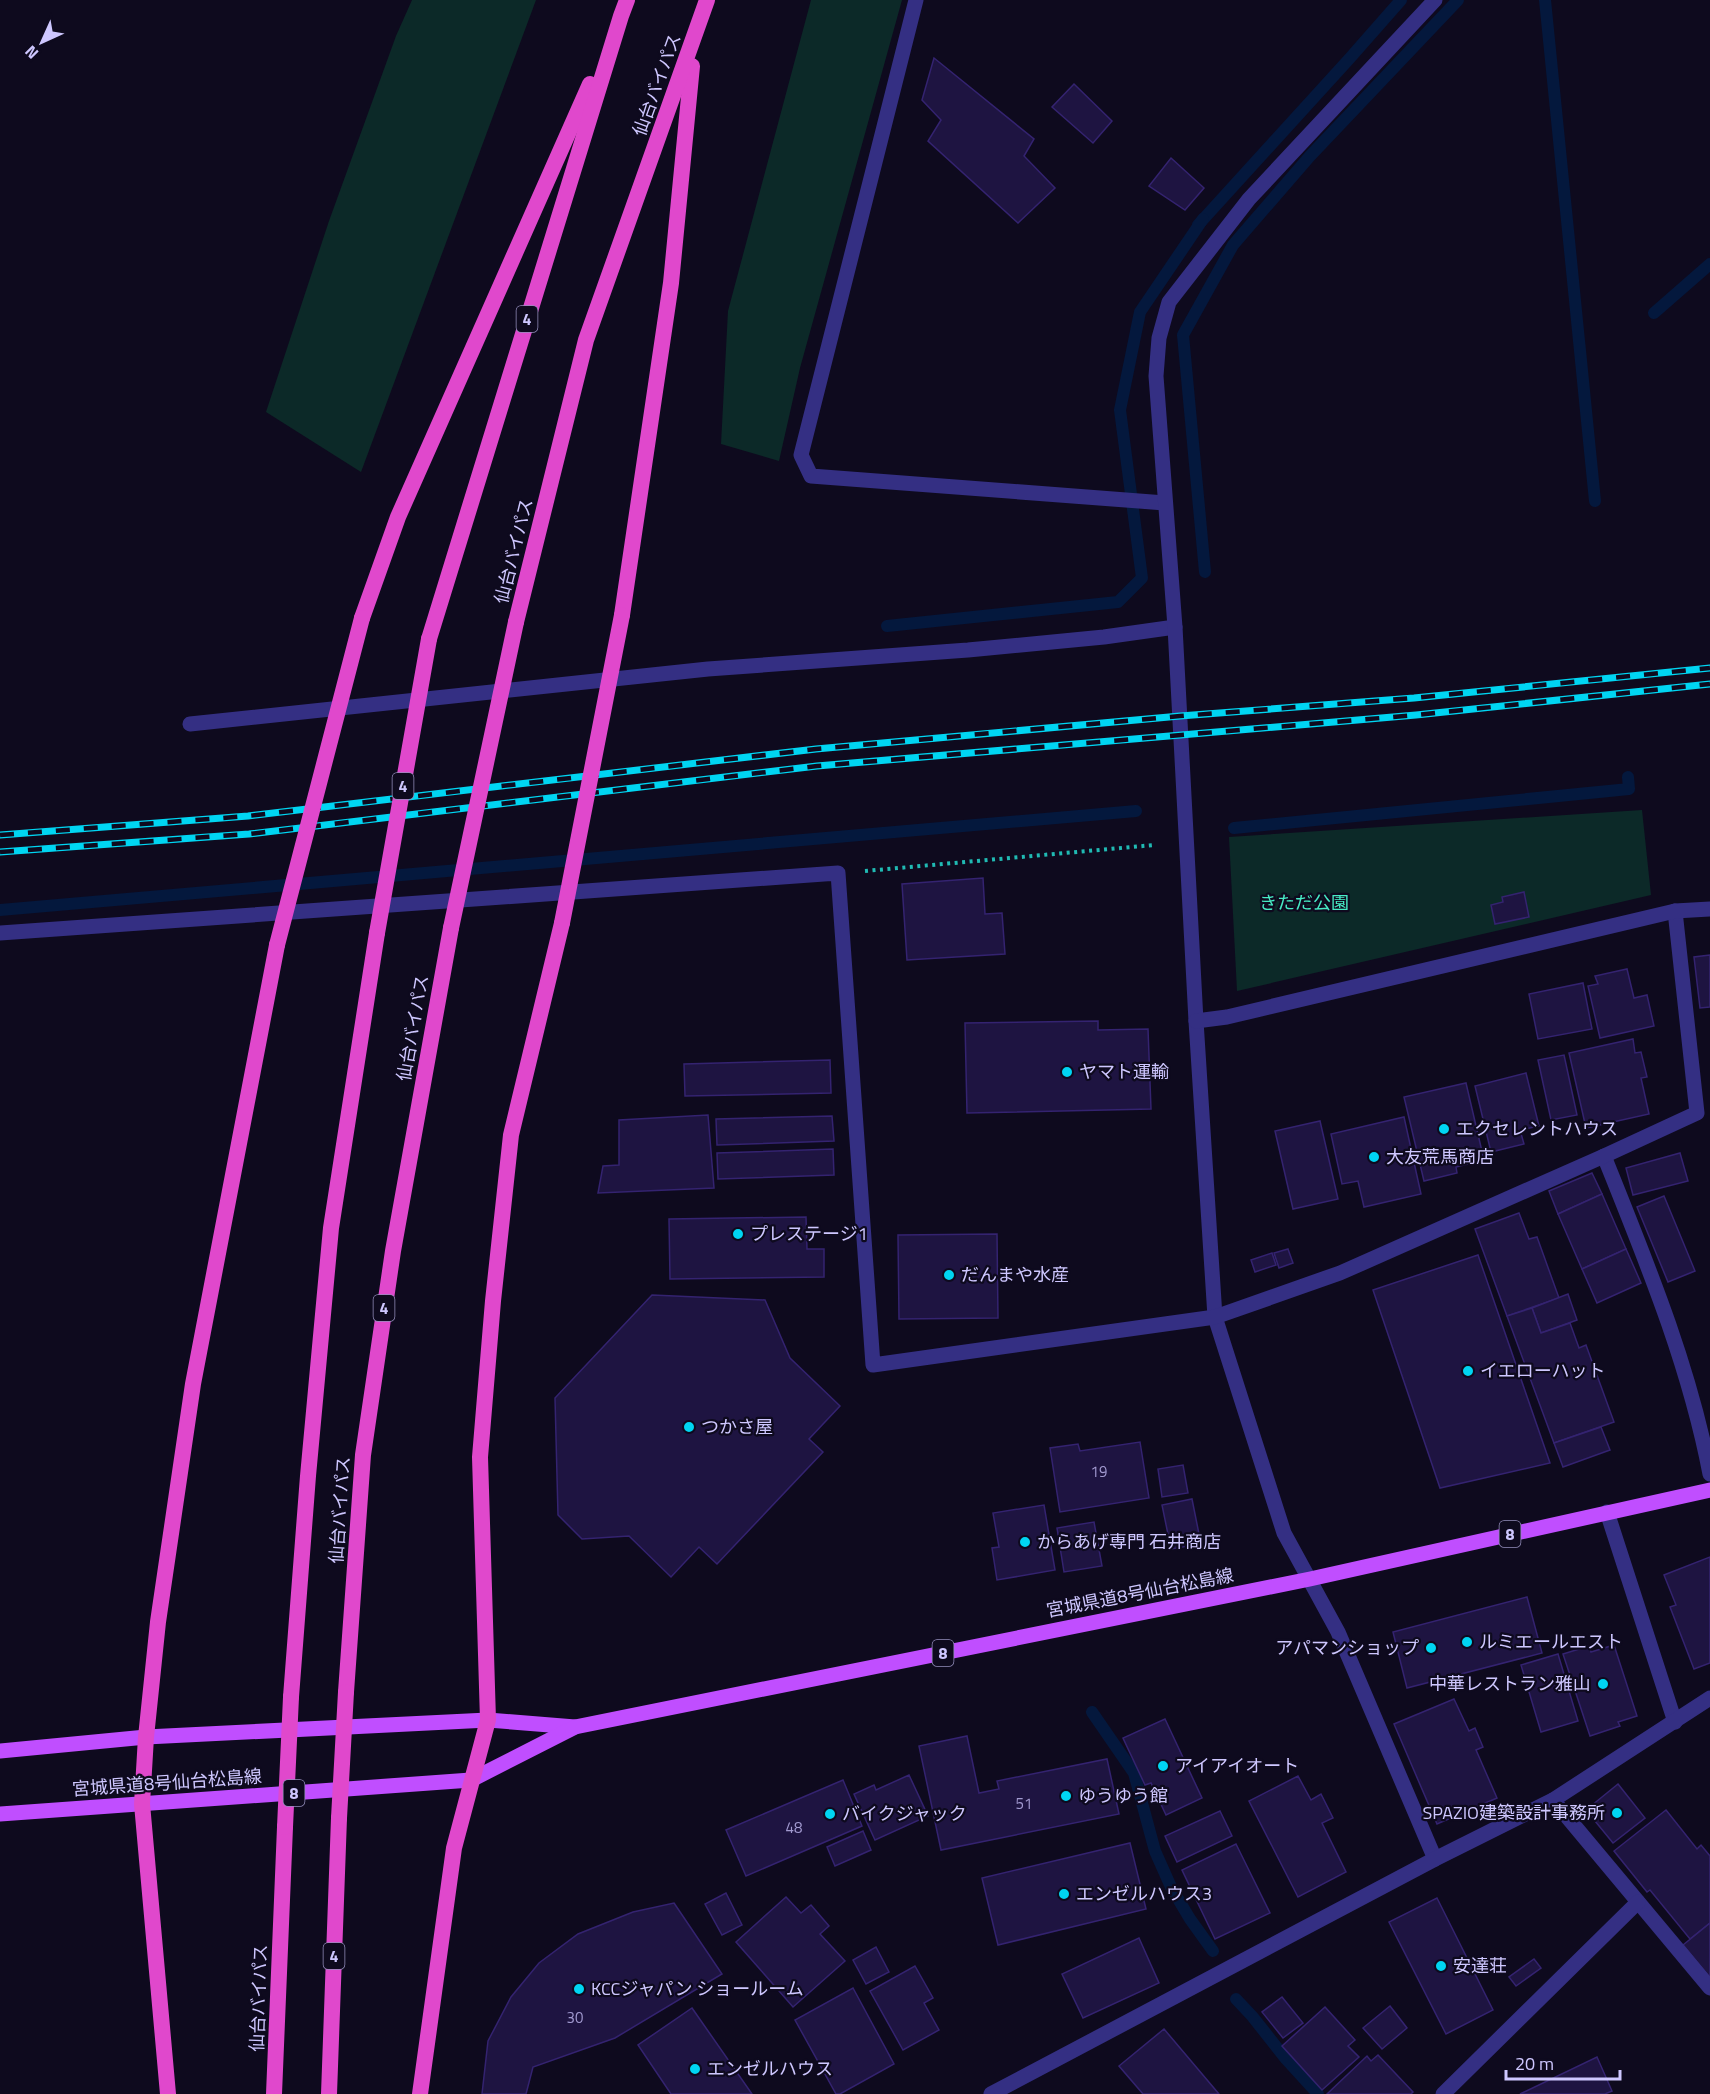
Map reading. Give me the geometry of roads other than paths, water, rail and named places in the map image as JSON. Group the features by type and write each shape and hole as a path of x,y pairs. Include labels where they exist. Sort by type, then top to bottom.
{"highway":[{"name":"仙台バイパス","path":"329,2094 339,1818 363,1455 393,1251 451,928 516,622 586,340 707,0"},
{"name":"仙台バイパス","path":"274,2094 291,1697 308,1476 331,1228 377,933 429,639 624,8"},
{"path":"168,2094 142,1804 146,1737 158,1622 193,1384 277,945 362,618 398,517 624,8"},
{"path":"420,2094 454,1848 488,1720 480,1457 492,1312 512,1135 562,923 622,615 671,283 694,41"}],"main road":[{"name":"宮城県道8号仙台松島線","path":"0,1814 471,1779 575,1728 1310,1579 1710,1490"},
{"name":"宮城県道8号仙台松島線","path":"0,1751 146,1737 488,1720 575,1728"}],"street":[{"path":"916,0 801,455 811,476 1165,502"},
{"path":"1435,0 1249,199 1169,302 1159,338 1156,376 1175,627 1196,1021 1215,1317 1284,1533 1338,1632 1435,1859"},
{"path":"190,724 708,669 968,650 1104,637 1175,627"},
{"path":"0,933 838,873 873,1365 1215,1317 1340,1273 1697,1113 1675,912"},
{"path":"1196,1021 1227,1017 1675,912 1710,909"},
{"path":"1604,1156 1658,1293 1685,1371 1710,1474"},
{"path":"1607,1512 1675,1722"},
{"path":"991,2094 1435,1859 1553,1800 1710,1698"},
{"path":"1553,1800 1710,1989"},
{"path":"1443,2094 1638,1902"}],"waterway":[{"path":"1198,225 1401,0"},
{"path":"1205,572 1183,335 1233,245 1310,156 1458,0"},
{"path":"1545,0 1595,501"},
{"path":"887,626 1118,602 1142,578 1120,410 1140,312 1203,219"},
{"path":"1654,313 1710,264"},
{"path":"1234,828 1629,789 1628,777"},
{"path":"0,910 1136,811"},
{"path":"1092,1712 1134,1773 1155,1851 1171,1887 1213,1951"},
{"path":"1236,1999 1318,2094"}],"railway":[{"path":"0,835 248,816 816,749 1180,716 1414,698 1710,668"},
{"path":"0,852 249,834 817,766 1416,715 1710,684"}],"place":[{"name":"ヤマト運輸","path":"1067,1072"},
{"name":"エクセレントハウス","path":"1444,1129"},
{"name":"大友荒馬商店","path":"1374,1157"},
{"name":"プレステージ1","path":"738,1234"},
{"name":"だんまや水産","path":"949,1275"},
{"name":"イエローハット","path":"1468,1371"},
{"name":"つかさ屋","path":"689,1427"},
{"name":"からあげ専門 石井商店","path":"1025,1542"},
{"name":"ルミエールエスト","path":"1467,1642"},
{"name":"アパマンショップ","path":"1431,1648"},
{"name":"中華レストラン雅山","path":"1603,1684"},
{"name":"アイアイオート","path":"1163,1766"},
{"name":"ゆうゆう館","path":"1066,1796"},
{"name":"SPAZIO建築設計事務所","path":"1617,1813"},
{"name":"バイクジャック","path":"830,1814"},
{"name":"エンゼルハウス3","path":"1064,1894"},
{"name":"安達荘","path":"1441,1966"},
{"name":"KCCジャパン ショールーム","path":"579,1989"},
{"name":"エンゼルハウス","path":"695,2069"}],"park label":[{"name":"きただ公園","path":"1304,903"}]}
